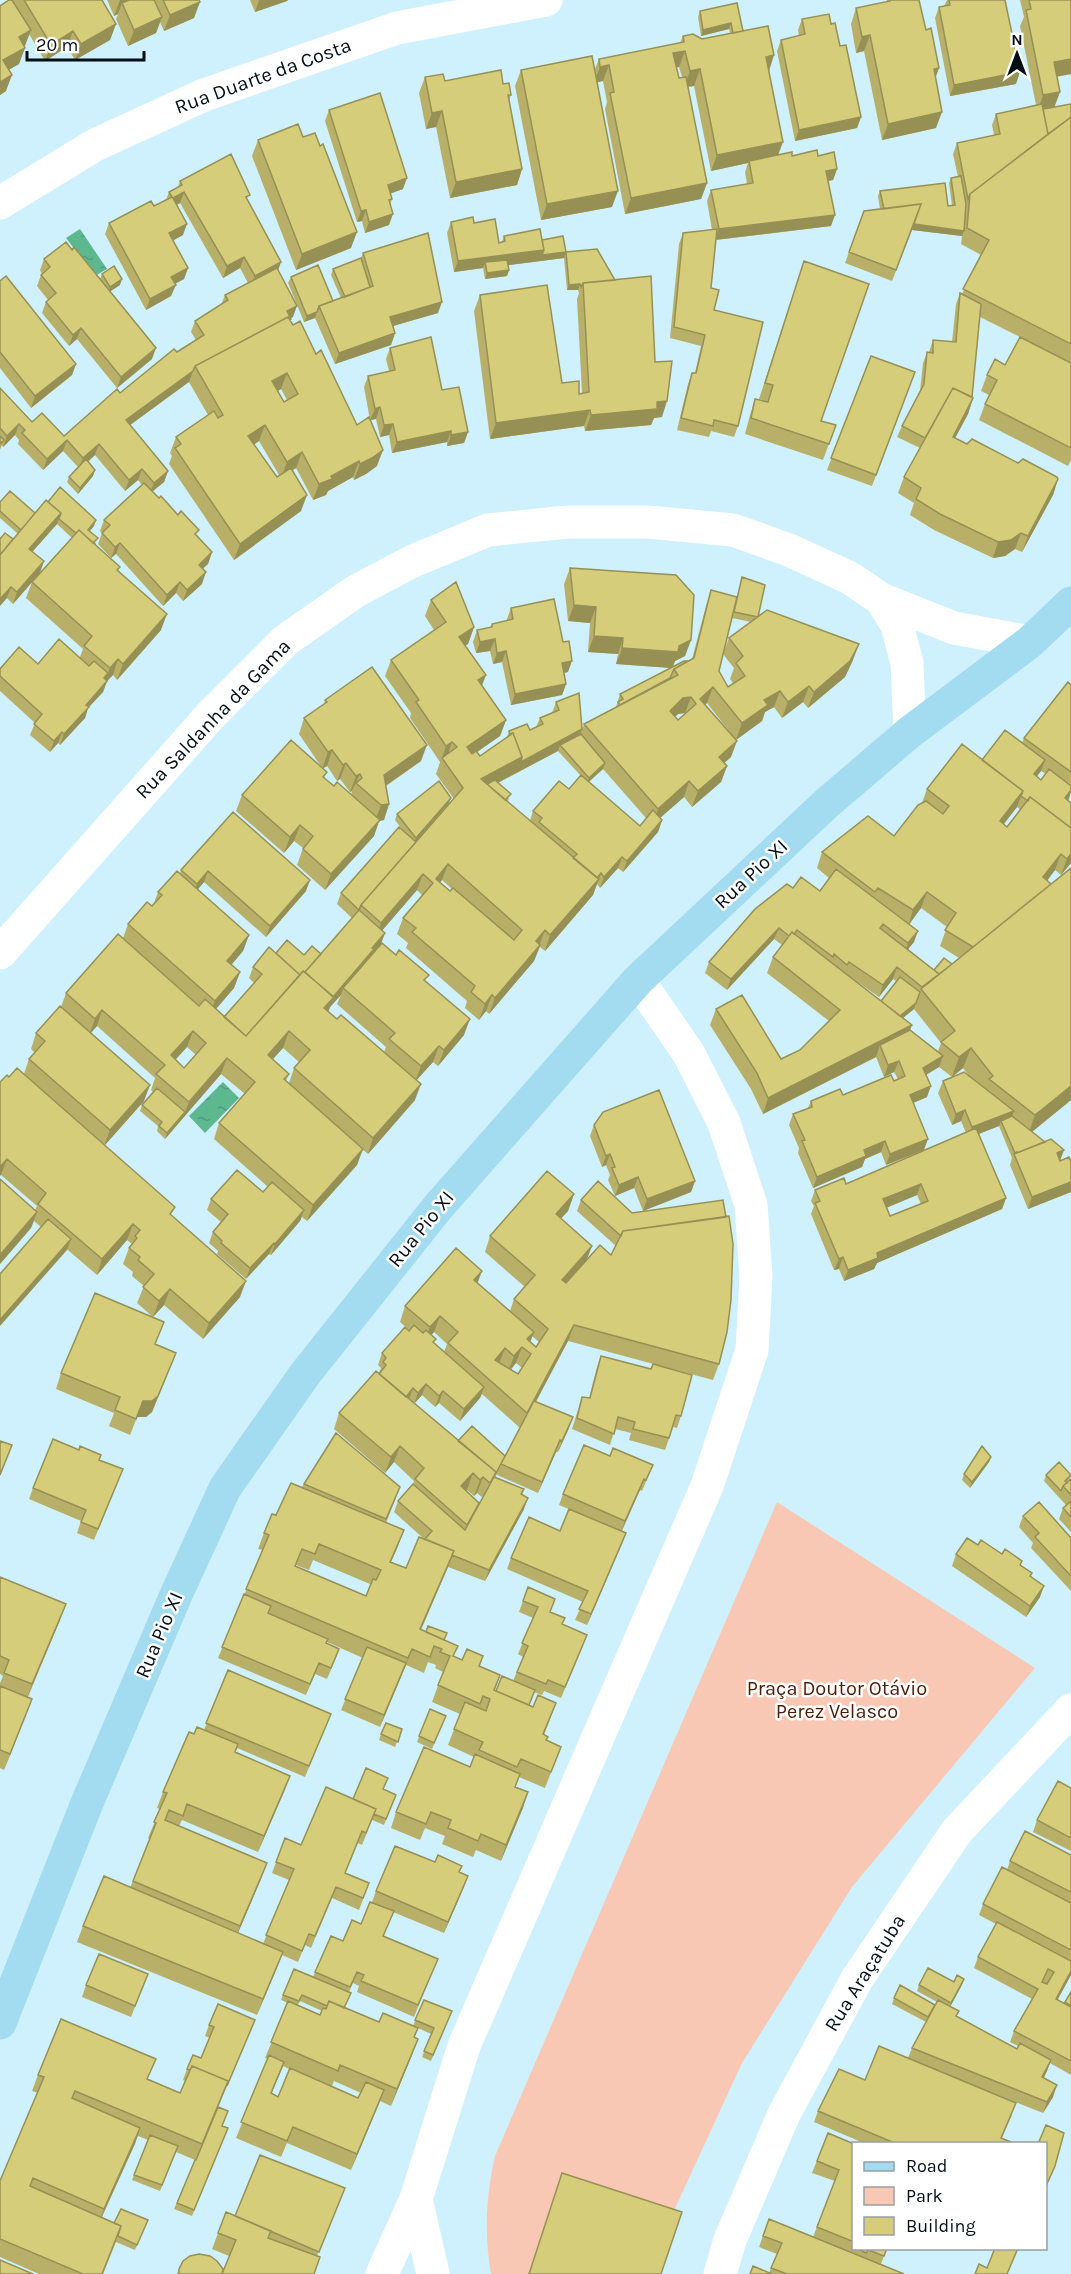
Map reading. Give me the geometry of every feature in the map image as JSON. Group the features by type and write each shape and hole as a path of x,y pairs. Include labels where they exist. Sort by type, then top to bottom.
{"main road":[{"name":"Rua Pio XI","path":"0,2023 109,1752 176,1595 225,1488 304,1374 438,1207 638,980 827,803 910,732 1030,642 1071,603"}],"street":[{"name":"Rua Duarte da Costa","path":"0,203 95,145 204,94 397,27 546,0"},
{"name":"Rua Saldanha da Gama","path":"0,953 210,716 286,640 356,591 413,561 488,530 568,522 648,522 733,530 789,550 850,578 881,599 954,628 1030,642"},
{"name":"Rua Saldanha da Gama","path":"881,599 897,625 907,663 910,732"},
{"path":"382,2274 416,2199 464,2046 707,1486 753,1350 756,1277 751,1205 719,1113 689,1054 638,980"},
{"name":"Rua Araçatuba","path":"720,2274 730,2240 784,2114 857,1979 957,1831 1071,1710"},
{"path":"416,2199 433,2274"}],"green space":[{"name":"Praça Doutor Otávio Perez Velasco","path":"777,1502 1035,1668 852,1887 742,2063 666,2228 650,2274 491,2274 487,2244 487,2215 495,2156"}],"water":[{"path":"80,229 107,269 95,276 66,238"},
{"path":"223,1082 239,1098 205,1133 189,1116"}],"building":[{"path":"12,0 31,30 19,37 25,48 3,60 12,75 0,82 0,6"},
{"path":"24,0 102,0 116,24 81,44 73,31 51,45"},
{"path":"129,0 154,0 162,17 134,30 122,3"},
{"path":"163,0 199,0 200,2 170,15"},
{"path":"890,0 919,0 926,30 931,28 939,68 934,69 942,112 888,124 870,35 862,37 856,8"},
{"path":"949,0 1005,0 1020,72 954,85 939,7 950,5"},
{"path":"1029,0 1071,0 1071,59 1054,62 1060,92 1043,95 1026,10 1031,9"},
{"path":"737,3 743,31 733,33 731,23 703,30 700,11"},
{"path":"829,14 831,24 835,23 840,46 846,45 861,117 799,130 781,40 805,34 802,19"},
{"path":"768,26 774,55 766,57 783,142 717,155 700,69 690,71 685,51 673,53 679,78 686,77 707,183 631,198 610,93 614,92 609,65 600,67 599,59 684,42 683,36 693,34 702,39"},
{"path":"592,56 618,191 547,204 521,70"},
{"path":"501,70 503,84 509,83 511,95 508,95 522,169 456,182 442,111 432,113 425,77 443,74 445,81"},
{"path":"380,93 407,178 388,185 393,214 369,222 366,210 361,211 329,110"},
{"path":"1042,104 1048,134 970,194 968,199 957,143 1000,134 996,114"},
{"path":"1071,104 1071,117 1048,134 1043,109"},
{"path":"1071,117 1071,344 963,289 989,240 967,228 970,194"},
{"path":"298,124 303,137 315,133 320,146 323,144 357,232 302,254 258,140"},
{"path":"817,150 818,156 834,152 837,169 826,171 835,215 719,229 711,190 753,183 749,161 792,152 792,156"},
{"path":"231,154 250,195 246,197 281,262 255,276 244,257 227,266 184,192 173,198 187,224 169,233 188,268 171,277 176,285 150,299 109,223 151,201 154,206 172,197 169,192 182,185 180,181"},
{"path":"961,176 966,204 964,231 914,224 921,204 884,209 880,191 945,183 948,206 955,205 951,178"},
{"path":"921,204 896,270 849,252 864,211"},
{"path":"473,217 474,223 495,219 499,243 505,241 504,236 540,229 544,250 458,261 451,222"},
{"path":"717,229 711,288 719,290 714,310 763,322 738,426 714,420 713,426 681,418 692,373 696,373 705,335 674,327 683,233"},
{"path":"428,233 442,302 390,317 395,333 339,353 319,306 373,286 363,253"},
{"path":"563,236 566,252 542,255 544,250 542,240"},
{"path":"66,242 72,250 74,247 156,348 121,377 81,328 73,335 46,302 56,293 41,275 50,267 44,259"},
{"path":"597,249 615,280 583,283 581,287 580,284 569,285 566,252"},
{"path":"361,258 370,287 345,297 333,269"},
{"path":"507,260 509,270 487,273 485,262"},
{"path":"804,261 869,284 821,421 836,425 829,444 751,418 755,399 768,402 773,385 765,383"},
{"path":"318,265 333,301 319,306 317,312 307,316 291,277"},
{"path":"114,266 122,279 110,287 102,274"},
{"path":"277,268 297,306 287,311 291,319 288,317 195,366 193,371 126,420 168,471 154,483 142,469 129,480 99,444 83,458 67,440 47,459 22,433 25,430 19,424 7,436 0,428 0,388 32,422 42,413 64,436 117,389 120,393 174,349 177,352 204,335 195,321 228,300 225,295"},
{"path":"6,276 76,364 35,396 0,352 0,281"},
{"path":"651,276 655,362 672,361 667,401 657,402 657,409 591,415 590,410 496,423 480,295 547,285 562,383 579,381 579,394 589,392 583,283"},
{"path":"960,293 981,304 972,397 953,388 925,438 902,426 924,384 927,352 933,353 933,340 956,342"},
{"path":"288,317 293,325 300,321 316,354 321,350 357,425 369,417 383,450 372,458 360,464 359,461 331,476 332,479 319,484 302,452 287,462 265,425 248,436 277,477 291,468 307,495 240,544 175,448 181,444 176,437 214,411 218,418 223,415 195,366","holes":["287,373 298,394 284,402 272,381"]},
{"path":"431,337 442,390 459,387 468,432 451,435 451,431 397,442 393,424 384,425 380,407 375,409 368,376 395,370 390,348"},
{"path":"1020,337 1071,363 1071,448 985,404 997,380 987,375 995,359 1005,365"},
{"path":"871,356 915,372 876,475 831,458"},
{"path":"953,388 973,398 953,437 967,444 972,439 1018,463 1023,459 1057,477 1028,536 1021,533 1011,540 998,542 940,514 916,499 921,488 904,477"},
{"path":"86,459 95,470 80,488 69,477"},
{"path":"144,483 159,498 161,496 178,515 181,511 199,530 195,534 212,552 199,565 206,572 187,590 180,582 167,595 120,543 115,547 102,533 110,525 104,520"},
{"path":"60,487 96,520 88,530 98,538 93,543 79,530 76,533 59,519 61,513 48,502"},
{"path":"10,491 35,513 21,530 0,511 0,502"},
{"path":"46,500 61,513 29,549 44,561 17,592 11,587 0,599 0,555"},
{"path":"79,530 120,567 117,570 167,614 123,664 118,659 110,668 84,646 92,636 32,582"},
{"path":"5,533 13,539 0,555 0,539"},
{"path":"570,568 676,575 694,595 691,640 679,646 678,652 622,648 623,638 594,636 596,607 574,605"},
{"path":"742,577 765,585 758,617 734,612"},
{"path":"456,582 474,627 459,637 486,675 478,680 506,720 467,747 472,754 476,751 480,756 513,733 522,757 481,779 599,879 550,935 545,930 536,941 540,945 495,998 492,995 485,1004 471,992 475,986 412,932 416,928 403,918 433,883 423,874 381,923 361,905 463,788 442,758 457,747 452,742 446,746 416,702 419,700 391,660 446,622 431,600","holes":["448,864 522,930 514,940 453,888 450,891 436,879"]},
{"path":"711,590 737,597 719,671 728,687 745,676 736,663 743,656 729,638 767,610 859,644 850,661 814,692 809,686 788,702 780,691 764,700 768,705 742,723 713,687 700,699 737,741 719,757 727,766 698,791 689,781 658,809 584,724 678,675 674,669 694,658","holes":["691,697 696,704 678,720 670,711 683,698"]},
{"path":"554,599 563,642 569,641 572,661 562,663 566,684 515,694 506,651 497,653 495,639 480,642 477,630 513,619 511,608"},
{"path":"59,639 89,666 94,661 108,673 104,678 107,681 86,705 89,707 64,734 62,732 54,741 34,724 42,714 0,676 0,669 19,647 38,664"},
{"path":"688,661 674,669 670,678 620,705 618,702 623,699 620,694"},
{"path":"372,667 427,745 384,775 389,804 381,805 356,783 362,778 360,774 356,776 346,763 343,765 332,750 328,752 304,718"},
{"path":"1068,682 1071,685 1071,772 1024,738"},
{"path":"579,693 582,729 521,762 522,757 513,733 510,734 509,731 527,724 530,730 543,724 540,718 559,710 556,702"},
{"path":"1005,730 1045,760 1034,774 1041,780 1049,769 1071,786 1065,798 1071,803 1071,828 1030,797 1028,801 1021,796 1023,791 982,760"},
{"path":"581,734 605,763 589,778 560,745"},
{"path":"291,740 327,772 323,777 334,786 337,782 380,820 331,874 303,849 313,836 300,825 290,837 242,795"},
{"path":"962,744 1023,791 1000,821 1007,827 1030,797 1071,828 1071,854 1067,859 1061,854 1043,877 1051,884 973,947 945,930 956,913 927,892 913,910 878,888 875,892 822,852 868,816 894,836 918,805 926,801 943,814 949,806 927,789"},
{"path":"581,775 640,826 653,810 662,820 627,861 622,857 604,877 601,873 597,878 573,858 577,854 539,822 542,818 533,811 559,781 569,789"},
{"path":"495,780 511,794 505,800 487,784"},
{"path":"439,781 451,798 416,838 397,814"},
{"path":"233,812 310,880 270,926 208,871 197,884 181,870"},
{"path":"399,827 416,842 359,910 341,893"},
{"path":"1071,868 1071,1086 1035,1115 989,1079 993,1076 971,1048 959,1057 941,1042 955,1031 921,989"},
{"path":"836,869 918,931 908,943 883,924 880,928 939,974 922,987 897,967 883,985 849,962 847,965 834,954 833,957 797,930 789,936 779,928 731,979 709,962 755,909 787,884 793,888 801,877 820,891"},
{"path":"177,871 249,935 227,961 240,972 215,1001 128,924 147,902 152,906 162,895 158,892"},
{"path":"359,910 385,933 333,997 305,972"},
{"path":"792,932 912,1025 768,1098 757,1073 716,1009 742,995 781,1059 800,1050 840,1010 773,957"},
{"path":"118,934 199,1006 205,999 246,1036 303,971 334,997 324,1008 337,1019 341,1015 421,1084 373,1138 294,1068 310,1050 289,1031 268,1055 289,1074 284,1079 363,1149 313,1205 219,1123 255,1082 227,1058 189,1102 156,1074 165,1065 102,1010 95,1019 66,993","holes":["193,1031 206,1043 184,1068 171,1055"]},
{"path":"287,940 304,955 312,946 321,954 300,975 276,953"},
{"path":"382,943 396,955 399,950 429,975 424,980 470,1019 444,1050 439,1046 421,1066 389,1039 395,1033 343,988"},
{"path":"269,947 300,975 246,1036 224,1017 262,974 253,967"},
{"path":"944,958 952,964 939,974 934,970"},
{"path":"900,977 920,992 916,1003 900,1016 881,1001"},
{"path":"60,1006 150,1085 110,1130 29,1059 45,1041 36,1033"},
{"path":"910,1030 943,1056 923,1068 931,1086 910,1095 928,1139 890,1154 885,1141 864,1150 866,1156 817,1177 802,1141 805,1140 793,1114 812,1107 811,1101 840,1089 843,1095 891,1075 894,1081 905,1076 899,1061 888,1065 880,1045"},
{"path":"17,1068 175,1207 170,1214 246,1281 209,1323 170,1289 159,1301 143,1287 154,1274 138,1260 140,1257 129,1248 140,1230 133,1224 102,1259 38,1204 46,1193 7,1159 0,1167 0,1082 7,1075 9,1077"},
{"path":"964,1072 1014,1111 972,1127 965,1110 956,1114 943,1081"},
{"path":"157,1088 185,1112 167,1133 159,1126 162,1122 142,1105"},
{"path":"659,1090 695,1181 647,1199 638,1177 619,1185 612,1168 615,1167 610,1154 606,1156 594,1125 603,1112"},
{"path":"1012,1116 1045,1142 1015,1153 1001,1121"},
{"path":"976,1128 1006,1198 877,1253 878,1258 848,1270 843,1257 839,1259 815,1203 820,1201 815,1190 844,1178 846,1184","holes":["921,1184 928,1201 890,1216 883,1199"]},
{"path":"1051,1139 1064,1150 1057,1153 1060,1161 1069,1157 1071,1182 1032,1197 1014,1154"},
{"path":"237,1170 263,1192 272,1182 304,1210 275,1244 250,1268 221,1243 222,1241 213,1232 228,1214 211,1199"},
{"path":"547,1171 574,1194 556,1214 592,1246 562,1280 566,1283 600,1245 611,1255 623,1231 729,1216 733,1244 731,1300 727,1332 719,1364 574,1325 527,1413 448,1343 458,1332 440,1316 430,1327 405,1306 456,1248 482,1271 474,1280 534,1332 527,1339 536,1347 548,1329 514,1299 535,1275 490,1236","holes":["522,1347 531,1354 518,1374 495,1360 505,1348 514,1356"]},
{"path":"0,1179 37,1212 0,1255"},
{"path":"598,1181 632,1213 723,1200 726,1217 623,1231 621,1236 581,1200"},
{"path":"48,1219 71,1239 0,1320 0,1274"},
{"path":"95,1293 164,1322 155,1344 176,1353 158,1396 152,1401 143,1401 136,1419 115,1410 120,1397 61,1373"},
{"path":"414,1325 423,1333 426,1330 436,1339 433,1342 484,1387 464,1409 443,1391 439,1396 426,1384 418,1393 413,1388 406,1397 379,1374 386,1365 383,1362 386,1358 382,1353 405,1327 409,1331"},
{"path":"601,1356 651,1369 653,1364 692,1375 681,1416 676,1415 669,1438 633,1429 635,1422 618,1417 614,1434 577,1418 582,1397 590,1398"},
{"path":"376,1371 496,1472 490,1483 483,1477 480,1480 473,1473 461,1486 479,1503 467,1525 415,1479 424,1468 400,1446 391,1457 339,1413"},
{"path":"534,1401 573,1417 562,1441 560,1440 542,1482 501,1464"},
{"path":"472,1426 505,1456 494,1477 496,1472 458,1441"},
{"path":"336,1433 400,1487 386,1519 304,1484"},
{"path":"53,1439 79,1450 80,1446 101,1455 99,1460 123,1469 98,1529 81,1522 86,1510 33,1488"},
{"path":"0,1441 12,1445 0,1475"},
{"path":"584,1445 610,1456 613,1448 653,1465 625,1521 563,1494"},
{"path":"982,1446 991,1457 972,1482 964,1474"},
{"path":"1059,1462 1071,1475 1065,1481 1067,1483 1061,1491 1046,1475"},
{"path":"494,1477 524,1489 521,1494 528,1498 489,1570 452,1555 454,1551 425,1539 432,1531 398,1501 413,1484 465,1530"},
{"path":"1071,1479 1071,1495 1063,1486"},
{"path":"291,1483 404,1530 390,1562 406,1568 419,1537 454,1551 420,1629 458,1646 453,1656 462,1660 467,1649 483,1656 479,1666 500,1675 494,1690 533,1707 538,1695 556,1703 543,1734 548,1737 546,1740 561,1747 551,1772 521,1759 517,1767 479,1750 483,1742 454,1729 465,1702 486,1711 490,1699 483,1696 480,1704 438,1685 450,1656 440,1652 442,1649 434,1646 430,1657 412,1649 408,1658 246,1589 269,1535 264,1533 272,1514 276,1515","holes":["319,1544 381,1570 376,1580 373,1579 366,1596 295,1566 302,1549 315,1554"]},
{"path":"1071,1501 1071,1517 1063,1508"},
{"path":"1039,1502 1071,1538 1071,1576 1035,1537 1039,1533 1023,1516"},
{"path":"569,1509 626,1533 591,1614 579,1609 588,1591 511,1558 529,1517 560,1531"},
{"path":"967,1538 978,1545 981,1540 1002,1554 1005,1549 1022,1561 1020,1565 1032,1573 1030,1576 1044,1586 1030,1606 956,1554"},
{"path":"0,1577 66,1604 32,1684 4,1673 9,1660 0,1656"},
{"path":"528,1587 555,1599 550,1612 565,1618 562,1624 587,1635 565,1687 548,1680 546,1684 517,1672 528,1646 522,1643 538,1607 523,1601"},
{"path":"244,1594 271,1606 268,1613 328,1639 326,1643 339,1649 331,1668 319,1663 310,1684 222,1647"},
{"path":"428,1626 447,1633 444,1640 426,1632"},
{"path":"367,1647 406,1663 384,1715 345,1699"},
{"path":"228,1670 331,1714 309,1766 206,1723"},
{"path":"502,1676 535,1690 529,1705 496,1691"},
{"path":"0,1686 32,1699 10,1754 0,1750"},
{"path":"430,1709 446,1716 434,1743 419,1736"},
{"path":"386,1723 402,1729 398,1742 381,1734"},
{"path":"197,1727 238,1744 235,1752 290,1776 264,1836 187,1804 183,1816 169,1810 165,1820 267,1863 240,1926 133,1881 167,1793 163,1792 189,1732 194,1734"},
{"path":"424,1747 470,1767 475,1754 520,1774 515,1787 528,1792 506,1845 481,1834 478,1841 448,1828 451,1820 431,1812 426,1824 396,1812"},
{"path":"366,1768 388,1778 383,1789 396,1795 386,1819 374,1814 376,1809 353,1799"},
{"path":"1058,1781 1071,1788 1071,1838 1037,1820"},
{"path":"326,1787 376,1809 366,1833 362,1831 345,1873 369,1883 363,1898 336,1887 315,1936 309,1934 302,1951 266,1935 294,1869 276,1862 285,1838 301,1845"},
{"path":"1025,1831 1071,1855 1071,1892 1010,1861"},
{"path":"395,1846 435,1862 438,1855 462,1866 459,1872 468,1876 448,1922 376,1891"},
{"path":"1002,1867 1071,1903 1071,1950 983,1904"},
{"path":"104,1876 283,1952 263,1999 83,1926"},
{"path":"370,1902 394,1911 383,1936 438,1959 418,2005 361,1981 364,1975 357,1972 350,1987 315,1972 331,1936 343,1941 352,1920 361,1924"},
{"path":"997,1922 1071,1961 1071,1971 1056,1999 1071,2007 1071,2061 1014,2031 1038,1989 978,1957","holes":["1048,1969 1054,1972 1047,1984 1042,1982"]},
{"path":"99,1954 148,1974 135,2006 86,1985"},
{"path":"928,1968 954,1982 957,1975 964,1979 951,2003 919,1985"},
{"path":"294,1969 351,1993 344,2008 329,2001 327,2006 302,1995 299,2001 283,1995"},
{"path":"900,1985 935,2005 928,2017 894,1998"},
{"path":"1071,1992 1071,2006 1065,2002"},
{"path":"424,2000 452,2011 433,2055 424,2051 434,2028 415,2020"},
{"path":"938,2000 959,2011 956,2016 1017,2049 1020,2043 1051,2060 1042,2077 1057,2085 1047,2102 912,2048"},
{"path":"288,2001 320,2015 323,2008 326,2009 329,2001 379,2022 383,2013 418,2028 414,2037 418,2039 397,2089 340,2065 338,2071 271,2042"},
{"path":"218,2004 255,2020 227,2086 228,2081 192,2066 190,2070 187,2069 193,2055 201,2058 214,2027 209,2025"},
{"path":"61,2019 156,2059 147,2079 180,2093 192,2066 228,2081 202,2144 75,2091 72,2098 140,2128 104,2209 33,2178 30,2186 121,2226 102,2274 83,2274 0,2239 0,2181 44,2077 38,2075"},
{"path":"879,2046 1016,2103 1001,2138 1011,2142 892,2142 818,2111 839,2069 865,2080"},
{"path":"269,2055 284,2062 271,2093 278,2097 290,2068 358,2098 366,2082 384,2090 357,2154 293,2127 287,2141 241,2122"},
{"path":"218,2107 228,2111 222,2126 228,2128 194,2210 177,2203"},
{"path":"1046,2125 1064,2133 1055,2166 1047,2184 1047,2142 1039,2142"},
{"path":"828,2133 852,2143 852,2241 817,2227 839,2170 817,2161"},
{"path":"150,2135 178,2146 162,2185 134,2175"},
{"path":"260,2155 345,2188 319,2252 235,2216"},
{"path":"562,2173 682,2212 661,2274 529,2274"},
{"path":"121,2209 148,2220 137,2245 118,2236 121,2226 114,2223"},
{"path":"226,2212 271,2231 268,2238 320,2257 314,2274 222,2274 236,2240 218,2233"},
{"path":"769,2219 904,2274 787,2274 771,2268 782,2243 763,2236"},
{"path":"868,2250 886,2250 884,2256"},
{"path":"994,2250 1017,2250 1007,2274 975,2274 979,2264 987,2268"},
{"path":"199,2254 210,2256 217,2261 223,2269 222,2274 179,2274 183,2261"},
{"path":"0,2260 33,2274 0,2274"},
{"path":"753,2266 772,2274 750,2274"}]}
